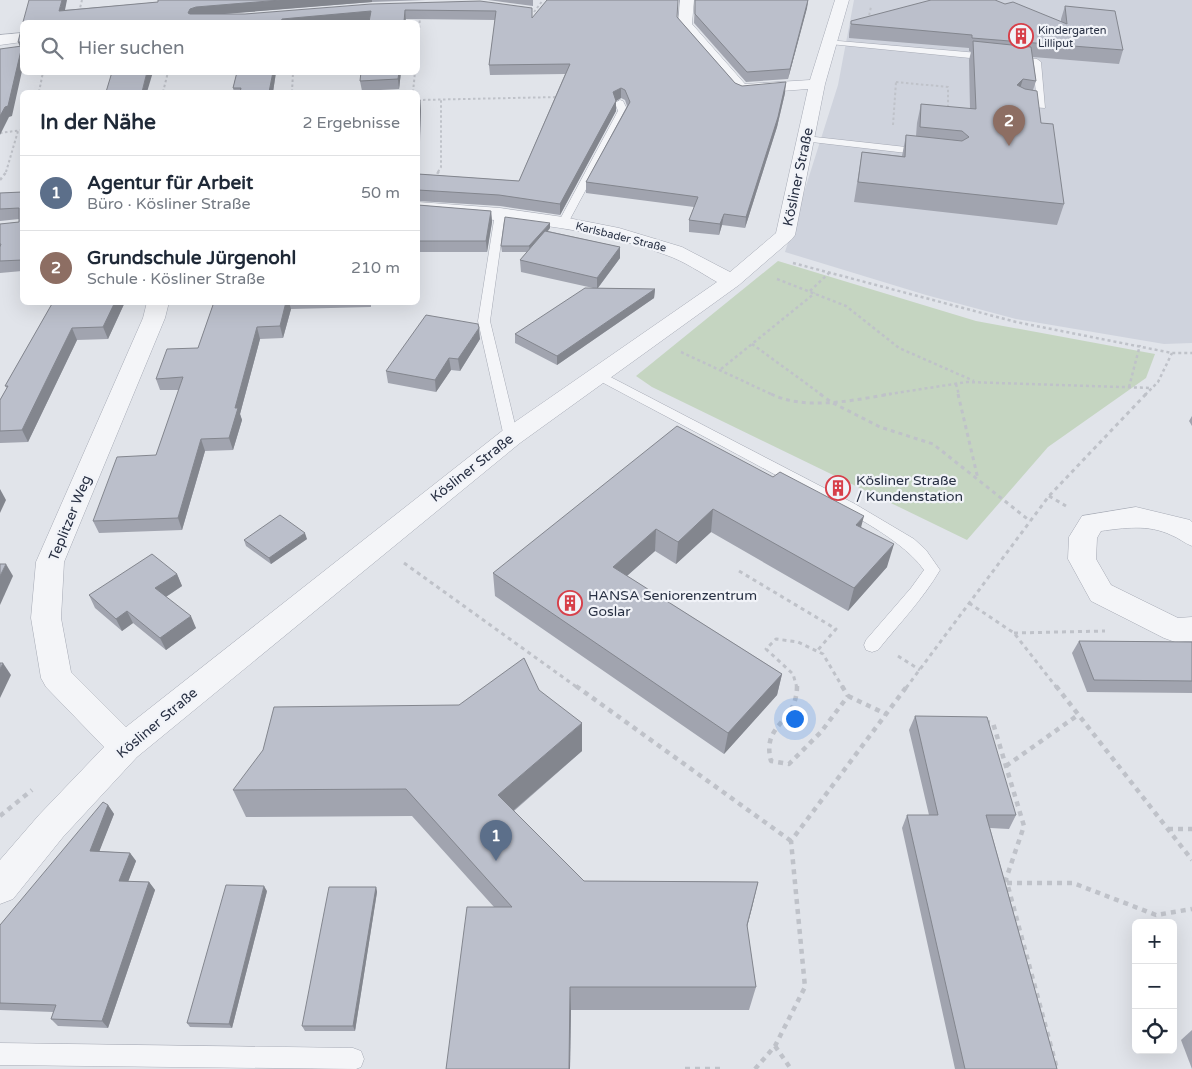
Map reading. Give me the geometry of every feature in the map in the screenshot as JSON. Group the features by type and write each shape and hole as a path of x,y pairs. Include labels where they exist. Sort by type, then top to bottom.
{"street":[{"path":"687,0 685,25 741,89 818,84"},
{"name":"Kösliner Straße","path":"0,887 51,826 125,747 511,437 748,268 785,235 818,84 842,0"},
{"path":"0,40 20,38"},
{"name":"Karlsbader Straße","path":"420,208 500,214 563,223 619,234 675,251 748,268"},
{"name":"Teplitzer Weg","path":"125,747 57,678 46,618 50,562 154,318 157,305"},
{"path":"1192,536 1180,527 1136,517 1092,522 1083,537 1082,559 1101,593 1175,630 1192,628"}],"lane":[{"path":"830,42 1037,62 1042,106 1018,103"},
{"name":"Karlsbader Straße","path":"563,223 623,111 620,103"},
{"path":"806,139 938,154"},
{"path":"500,214 484,321 511,437"},
{"path":"599,375 850,508 909,543 921,554 932,570 917,592 872,645"},
{"path":"0,1054 354,1059"}],"path":[{"path":"79,15 82,0"},
{"path":"540,16 534,12 543,0"},
{"path":"420,15 420,20"},
{"path":"39,90 42,75"},
{"path":"164,90 167,75"},
{"path":"292,90 293,75"},
{"path":"414,90 415,75"},
{"path":"891,148 896,81 948,87 948,115"},
{"path":"420,100 560,97"},
{"path":"431,183 440,167 441,99"},
{"path":"0,133 18,131 6,170 0,180"},
{"path":"748,268 830,272 1016,322 1140,345 1172,353 1192,353"},
{"path":"748,268 846,306 899,348 977,382"},
{"path":"810,291 830,272"},
{"path":"721,369 815,293"},
{"path":"651,339 721,369 783,400 831,402 977,382 1152,388"},
{"path":"752,344 831,402 880,427 933,444 1030,521"},
{"path":"1129,387 1140,345"},
{"path":"755,1069 775,1046 805,986 791,842 1049,496 1158,382 1172,353"},
{"path":"956,384 978,480"},
{"path":"377,544 791,842"},
{"path":"739,571 836,628 817,651"},
{"path":"969,604 1014,633 1192,860"},
{"path":"1014,633 1108,631"},
{"path":"848,696 838,713 810,746 789,764 771,761 768,750 772,732 789,715 797,699 797,685 793,674 766,649 776,639 798,642 823,654 848,696 886,714"},
{"path":"1006,766 1078,715"},
{"path":"983,722 993,723 1024,826 1006,879 1057,1069"},
{"path":"1167,828 1192,829"},
{"path":"1007,883 1073,883 1156,915 1192,909"},
{"path":"775,1046 791,1069"},
{"path":"686,1069 724,1069"}],"shaded area":[{"path":"854,0 1192,0 1192,343 1164,344 1016,319 926,295 785,252 838,85"}],"green space":[{"path":"778,261 976,321 1155,354 1146,378 1048,447 967,540 652,387 636,376"}],"building":[{"path":"29,0 62,0 59,11 158,2 158,0 281,0 196,7 190,9 188,13 190,14 245,14 371,4 480,1 532,8 532,18 547,0 678,0 677,17 735,83 742,86 786,82 778,117 746,217 724,214 720,224 689,220 698,197 586,182 630,102 625,90 621,88 613,92 616,101 560,204 499,195 420,190 420,174 519,181 570,64 489,65 496,11 405,10 404,20 369,20 371,11 282,20 24,20"},
{"path":"695,0 808,0 790,69 747,72 695,14"},
{"path":"931,0 995,0 1005,4 1013,2 1067,24 1065,6 1115,11 1123,50 972,38 972,35 851,24 851,21"},
{"path":"973,41 1031,47 1036,81 1023,79 1017,85 1025,89 1037,91 1041,123 1053,124 1064,204 858,182 862,152 905,157 906,135 962,141 969,137 962,131 920,127 921,104 976,109"},
{"path":"20,46 20,55 8,106 5,107 0,116 0,49"},
{"path":"111,75 146,75 142,90 107,90"},
{"path":"236,75 272,75 269,90 240,90 241,88 233,88"},
{"path":"361,75 399,75 398,79 360,81"},
{"path":"20,192 20,260 0,261 0,224 19,222 19,208 0,209 0,193"},
{"path":"420,205 491,211 486,241 420,241"},
{"path":"505,217 550,223 529,246 501,246"},
{"path":"545,231 620,247 597,278 520,260"},
{"path":"585,288 655,289 557,356 515,334"},
{"path":"51,305 114,305 103,327 72,328 22,430 0,431 0,400 8,386 5,386"},
{"path":"213,305 285,305 280,326 257,327 235,408 238,408 229,438 201,439 178,518 93,521 117,457 156,455 183,377 156,379 167,349 198,348"},
{"path":"426,315 478,324 479,328 458,359 449,358 435,380 386,371"},
{"name":"HANSA Seniorenzentrum Goslar","path":"677,426 773,477 780,472 864,516 856,525 894,544 854,588 713,509 678,542 656,529 613,567 782,674 728,733 493,573"},
{"path":"280,515 305,533 269,558 244,540"},
{"path":"152,554 177,574 155,588 191,616 160,638 127,611 116,619 89,595"},
{"path":"0,564 6,564 0,576"},
{"path":"1079,641 1192,642 1192,681 1094,680"},
{"path":"524,658 539,690 582,723 498,795 584,881 758,882 747,925 756,987 570,987 569,1069 446,1069 467,907 512,907 406,789 233,790 263,750 274,707 459,705"},
{"path":"915,716 987,717 1016,815 986,815 1057,1069 965,1069 907,815 938,815"},
{"path":"103,802 108,805 90,851 130,853 119,881 149,882 102,1021 51,1019 56,1005 0,1003 0,925"},
{"path":"226,885 264,886 229,1024 187,1023"},
{"path":"329,887 376,887 353,1026 302,1026"}],"place":[{"name":"Kindergarten Lilliput","path":"1021,36"},
{"name":"Grundschule Jürgenohl","path":"1009,146"},
{"name":"Kösliner Straße / Kundenstation","path":"838,488"},
{"name":"HANSA Seniorenzentrum Goslar","path":"570,603"},
{"name":"Agentur für Arbeit","path":"496,861"}]}
